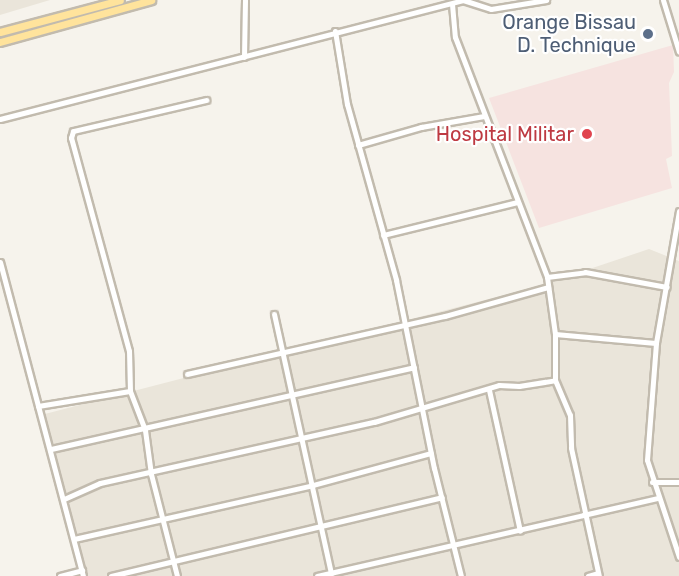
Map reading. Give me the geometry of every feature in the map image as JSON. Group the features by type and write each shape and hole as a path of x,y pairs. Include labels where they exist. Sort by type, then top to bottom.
{"main road":[{"path":"0,32 120,0"},
{"path":"0,42 151,0"}],"street":[{"path":"244,57 245,0"},
{"path":"0,119 462,0 490,9 546,0"},
{"path":"663,0 677,38 679,52"},
{"path":"452,4 455,37 547,277 555,334 555,380 570,415 571,448 599,575 588,576"},
{"path":"335,31 358,145 405,325 431,453 461,576"},
{"path":"177,576 151,474 145,430 130,391 129,351 71,138 73,131 206,100"},
{"path":"358,145 431,125 484,116"},
{"path":"383,235 517,202"},
{"path":"679,215 656,343 647,416 647,460 652,482 679,557"},
{"path":"0,262 82,573 60,576"},
{"path":"547,277 585,272 667,287"},
{"path":"186,374 405,325 548,287"},
{"path":"274,314 304,439 331,574"},
{"path":"555,334 656,343"},
{"path":"51,449 145,430 414,367"},
{"path":"64,499 100,483 151,474 304,439 423,409 504,384 519,386 555,380"},
{"path":"489,390 520,531"},
{"path":"38,406 130,391"},
{"path":"74,539 313,485 431,453"},
{"path":"652,482 679,482"},
{"path":"111,576 442,497"},
{"path":"317,576 455,547 584,514 658,498"}],"shaded area":[{"path":"0,0 50,0 0,15"},
{"name":"Hospital Militar","path":"673,45 674,72 669,83 672,156 666,159 672,188 539,228 489,98"},
{"path":"649,249 679,261 679,576 85,576 41,415 539,286"}],"place":[{"name":"Orange Bissau D. Technique","path":"648,34"},
{"name":"Hospital Militar","path":"587,134"}]}
